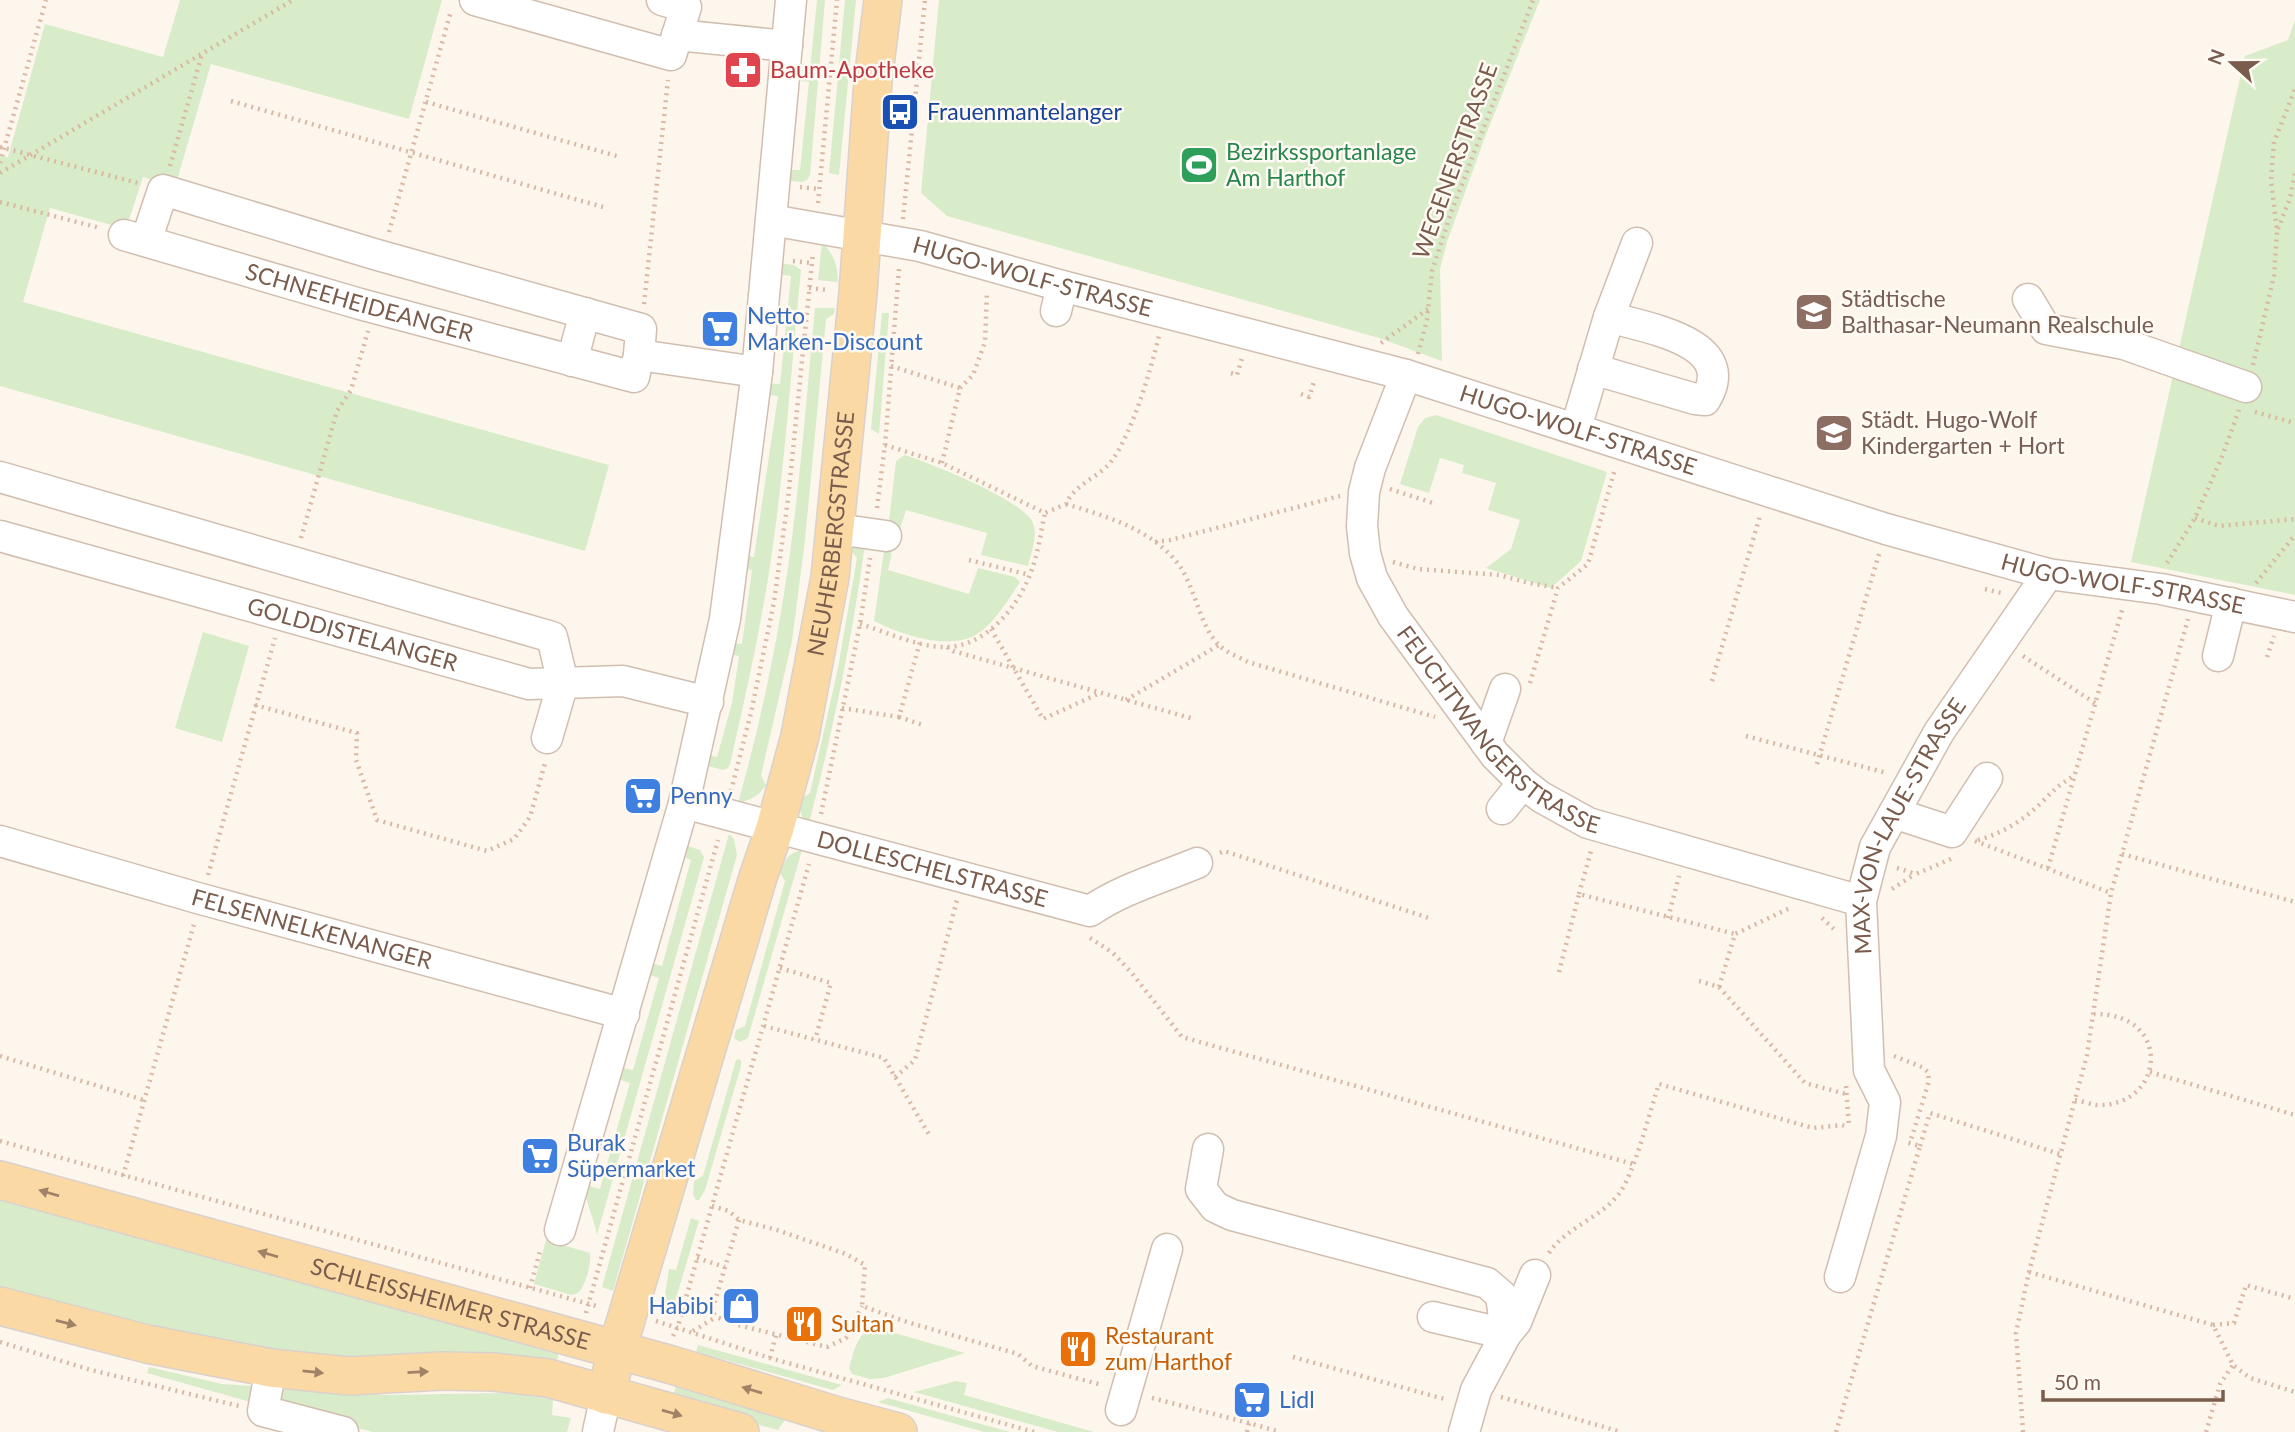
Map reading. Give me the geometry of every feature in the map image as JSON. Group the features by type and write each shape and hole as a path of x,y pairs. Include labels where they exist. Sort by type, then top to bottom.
{"main road":[{"name":"NEUHERBERGSTRASSE","path":"606,1395 628,1313 775,828 800,737 815,662 836,529 873,82 883,0"},
{"name":"SCHLEISSHEIMER STRASSE","path":"0,1180 617,1350 806,1421 898,1432"},
{"name":"SCHLEISSHEIMER STRASSE","path":"0,1306 147,1344 271,1368 349,1376 442,1371 494,1372 548,1378 740,1432"}],"street":[{"path":"662,0 686,7 674,45"},
{"path":"560,1230 684,803 725,619 757,372 791,0"},
{"path":"464,1 674,45 787,46"},
{"path":"135,238 163,190 374,254 585,313 640,342 757,372"},
{"path":"771,220 862,235"},
{"name":"HUGO-WOLF-STRASSE","path":"862,235 920,246 1059,298 1406,375 1886,529 2048,575 2196,595 2241,597 2285,625"},
{"name":"SCHNEEHEIDEANGER","path":"135,238 360,304 634,377 640,342"},
{"path":"1576,428 1609,317 1637,243"},
{"path":"2028,299 2046,329 2124,344 2246,387"},
{"path":"572,360 585,313"},
{"path":"1593,369 1695,400 1705,400 1713,387 1714,373 1700,350 1678,337 1609,317"},
{"name":"FEUCHTWANGERSTRASSE","path":"1406,375 1391,409 1364,492 1362,526 1365,553 1372,578 1393,616 1486,743 1523,783 1559,809 1588,823 1861,901"},
{"path":"0,477 552,637 563,683 547,738"},
{"path":"836,529 886,536"},
{"name":"GOLDDISTELANGER","path":"0,536 530,684 624,681 708,702"},
{"name":"MAX-VON-LAUE-STRASSE","path":"1881,1136 1885,1102 1869,1070 1861,901 1875,848 1939,732 2048,575"},
{"path":"2218,656 2241,597"},
{"path":"1486,743 1516,690"},
{"path":"1894,813 1964,843 1987,778"},
{"path":"1502,809 1523,783"},
{"path":"684,803 775,828"},
{"name":"DOLLESCHELSTRASSE","path":"775,828 1090,911"},
{"name":"FELSENNELKENANGER","path":"0,841 201,899 624,1014"},
{"path":"1090,911 1126,890 1141,887 1197,863"},
{"path":"1840,1277 1881,1136"},
{"path":"1208,1149 1201,1189 1216,1207 1232,1215 1487,1283 1501,1295 1506,1334"},
{"path":"1124,1401 1167,1249"},
{"path":"1464,1432 1466,1396 1516,1322 1535,1275"},
{"path":"1433,1318 1506,1334"},
{"path":"271,1368 263,1411 343,1432"},
{"path":"597,1432 606,1395"}],"path":[{"path":"0,163 2,147 46,0"},
{"path":"0,173 293,0"},
{"name":"WEGENERSTRASSE","path":"1406,375 1416,359 1428,309 1432,271 1452,210 1533,0"},
{"path":"387,238 426,102 464,1"},
{"path":"640,342 674,45"},
{"path":"2,147 163,190 202,54"},
{"path":"2246,387 2257,352 2274,276 2277,231 2271,180 2274,142 2295,89"},
{"path":"231,101 603,207"},
{"path":"426,102 617,156"},
{"path":"2277,231 2290,198 2295,173"},
{"path":"0,202 135,238"},
{"path":"942,463 960,388 973,376 985,342 987,292"},
{"path":"1375,347 1428,309"},
{"path":"295,562 337,411 351,390 369,327"},
{"path":"1066,504 1070,495 1112,460 1149,375 1158,339"},
{"path":"1231,373 1237,375 1241,361"},
{"path":"891,366 960,388"},
{"path":"1301,394 1309,397 1314,381"},
{"path":"2161,589 2166,564 2195,517 2221,459 2239,408 2295,423"},
{"path":"885,444 942,463 1045,513 1066,504 1118,520 1154,542 1175,560 1189,582 1207,626 1219,645 1248,662 1436,716"},
{"path":"1602,464 1627,472"},
{"path":"1516,690 1558,588 1588,564 1615,468"},
{"path":"1386,497 1388,486 1436,504"},
{"path":"1154,542 1344,495"},
{"path":"1712,681 1760,516 1750,512"},
{"path":"860,624 947,647 970,643 991,629 1007,612 1030,575 1045,513"},
{"path":"2195,517 2218,526 2295,519"},
{"path":"2241,597 2295,535"},
{"path":"1866,550 1892,558"},
{"path":"1389,552 1395,571"},
{"path":"1817,764 1879,554"},
{"path":"969,560 1030,575"},
{"path":"1391,562 1418,569 1499,575 1558,588"},
{"path":"1979,586 1985,589 1990,600"},
{"path":"2023,1432 2016,1333 2029,1272 2087,1055 2111,893 2196,595"},
{"path":"2048,868 2122,612"},
{"path":"123,1176 281,616"},
{"path":"2267,657 2285,625"},
{"path":"991,629 1043,719 1100,694"},
{"path":"899,717 920,642"},
{"path":"1125,700 1219,645"},
{"path":"947,647 1014,670 1194,719"},
{"path":"2017,652 2077,694 2095,703"},
{"path":"255,705 357,733 356,760 377,820 487,851 514,839 530,817 548,755 547,738"},
{"path":"842,708 899,717 923,724"},
{"path":"1746,736 1889,774"},
{"path":"1884,785 1895,764"},
{"path":"1892,889 1916,874 1948,861 1964,843 2009,829 2039,805 2055,787 2074,776"},
{"path":"1964,843 2048,868 2111,893"},
{"path":"1559,972 1592,848"},
{"path":"1197,863 1224,851 1429,918"},
{"path":"2122,854 2295,902"},
{"path":"1897,868 1916,874"},
{"path":"1668,918 1679,876"},
{"path":"895,1077 915,1060 963,878"},
{"path":"1579,894 1735,934 1791,908"},
{"path":"1090,911 1082,932 1113,953 1182,1037 1633,1164"},
{"path":"1719,987 1735,934"},
{"path":"780,968 831,983 815,1040"},
{"path":"1699,981 1719,987 1805,1083 1846,1094"},
{"path":"2075,1100 2096,1105 2127,1098 2139,1089 2150,1072 2152,1056 2142,1032 2121,1017 2094,1014"},
{"path":"764,1026 884,1058 931,1138"},
{"path":"0,1056 144,1100"},
{"path":"2150,1072 2295,1115"},
{"path":"1535,1275 1556,1242 1586,1222 1619,1194 1633,1164 1658,1084 1813,1128 1842,1125 1920,1146"},
{"path":"1836,1432 1930,1113 2060,1154"},
{"name":"SCHLEISSHEIMER STRASSE","path":"0,1141 530,1288 678,1326 770,1358 1034,1432"},
{"path":"712,1206 729,1211 739,1220 846,1254 865,1265 862,1306 846,1338 828,1347 716,1317 712,1311 739,1220"},
{"path":"530,1288 544,1237 560,1230"},
{"path":"697,1258 725,1267"},
{"path":"2029,1272 2213,1325 2234,1323 2246,1285 2295,1299"},
{"path":"862,1306 1018,1354 1032,1366 1124,1401 1249,1423 1280,1432"},
{"path":"692,1331 716,1317"},
{"path":"2213,1325 2234,1365 2250,1378 2295,1392"},
{"path":"770,1358 776,1334"},
{"path":"0,1342 91,1370 263,1411"},
{"path":"1293,1357 1621,1432"},
{"path":"2206,1432 2220,1384 2234,1365"},
{"path":"1247,1432 1249,1423"}],"green space":[{"path":"180,0 442,0 409,119 211,64 175,187 143,177 126,229 50,208 23,302 609,465 585,551 0,386 0,156 8,157 45,24 163,57"},
{"path":"817,0 825,0 810,175 802,182 783,180 784,170 800,170 809,82 793,80 794,69 810,69"},
{"path":"845,0 856,0 839,175 829,173"},
{"name":"Bezirkssportanlage Am Harthof","path":"939,0 1540,0 1485,137 1447,242 1440,269 1442,361 1379,338 947,216 921,193"},
{"path":"2295,20 2295,595 2131,562 2245,56 2288,40"},
{"path":"822,243 834,261 838,282 818,280"},
{"path":"776,263 794,265 801,270 784,455 770,566 757,640 730,764 723,770 700,764 701,754 717,757 732,703 739,656 723,653 725,642 742,644 752,570 736,567 738,555 754,557 778,396 762,394 763,383 780,384 791,276 775,274"},
{"path":"815,308 835,308 834,314 826,319 805,540 792,641 761,775 766,785 754,797 738,803 764,698 790,557"},
{"path":"882,313 889,313 879,434 871,429"},
{"path":"1436,415 1607,472 1581,561 1551,588 1486,568 1511,549 1520,520 1488,510 1496,483 1462,473 1464,465 1440,458 1429,493 1400,484 1418,427 1425,418"},
{"path":"905,455 975,483 1026,514 1033,523 1035,533 1028,566 981,555 987,533 906,510 900,529 888,530 896,461"},
{"path":"854,543 865,544 860,579 841,685 809,823 802,815 800,803 801,799 810,793 838,668 857,558 851,550"},
{"path":"885,544 891,553 888,570 969,594 978,568 1015,577 1020,582 994,619 981,632 962,640 923,639 874,621"},
{"path":"203,632 249,646 222,742 175,728"},
{"path":"729,834 734,839 737,855 613,1291 602,1287"},
{"path":"678,843 700,850 704,857 597,1235 585,1185 600,1189 630,1083 615,1078 618,1067 633,1070 659,978 643,973 647,962 662,966 691,860 675,853"},
{"path":"802,850 748,1038 740,1042 734,1038 736,1030 745,1026 785,881 780,873 787,858"},
{"path":"739,1059 741,1066 705,1190 699,1200 696,1200 693,1195 694,1181 703,1176 736,1060"},
{"path":"0,1195 559,1350 557,1363 341,1365 0,1298"},
{"path":"691,1218 699,1221 674,1305 664,1302 669,1269 676,1270"},
{"path":"546,1240 590,1253 587,1274 578,1293 571,1295 534,1284"},
{"path":"873,1327 965,1353 884,1378 870,1379 852,1374 849,1368 856,1344 867,1330"},
{"path":"698,1345 842,1385 833,1390 696,1352"},
{"path":"149,1367 222,1384 253,1386 258,1404 147,1373"},
{"path":"956,1381 967,1383 964,1395 1094,1432 1058,1432 914,1392"},
{"path":"677,1383 788,1415 778,1430 691,1407 672,1399"},
{"path":"273,1388 385,1395 504,1393 553,1399 552,1415 571,1418 567,1432 373,1432 269,1405"},
{"path":"888,1398 1010,1432 984,1432 878,1402"}],"place":[{"name":"Baum-Apotheke","path":"743,70"},
{"name":"Frauenmantelanger","path":"900,112"},
{"name":"Bezirkssportanlage Am Harthof","path":"1199,165"},
{"name":"Städtische Balthasar-Neumann Realschule","path":"1814,312"},
{"name":"Netto Marken-Discount","path":"720,329"},
{"name":"Städt. Hugo-Wolf Kindergarten + Hort","path":"1834,433"},
{"name":"Penny","path":"643,796"},
{"name":"Burak Süpermarket","path":"540,1156"},
{"name":"Habibi","path":"741,1306"},
{"name":"Sultan","path":"804,1324"},
{"name":"Restaurant zum Harthof","path":"1078,1349"},
{"name":"Lidl","path":"1252,1400"}]}
